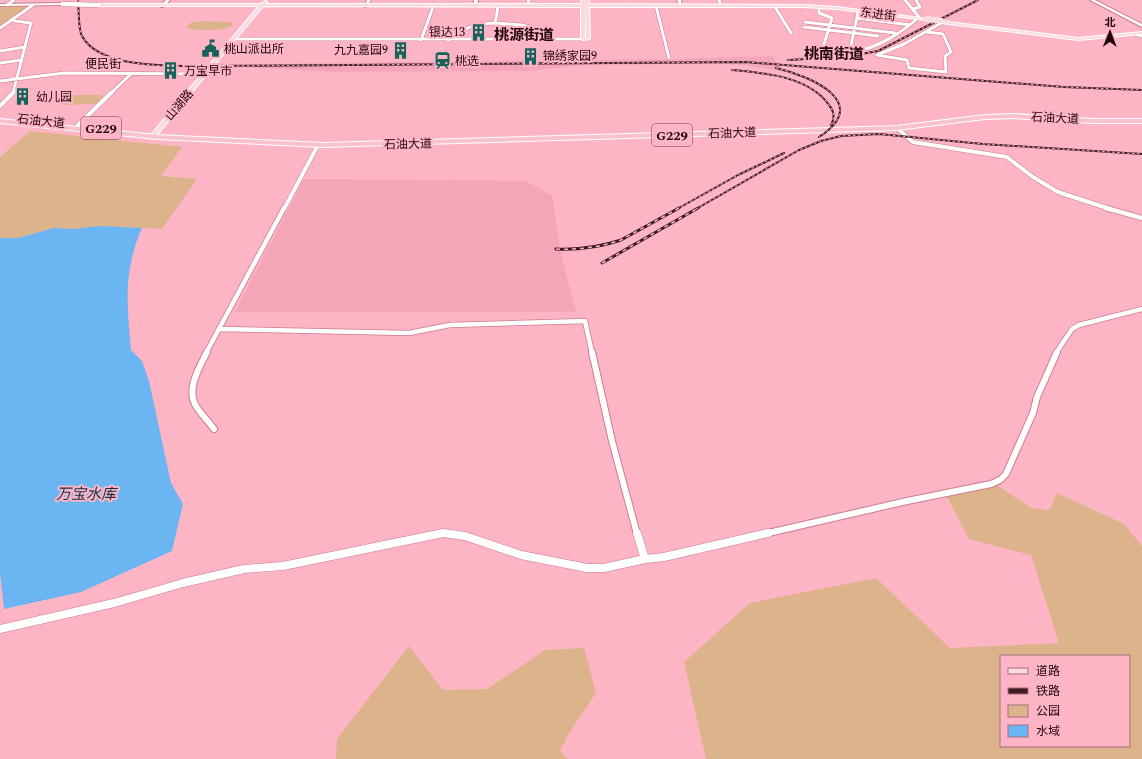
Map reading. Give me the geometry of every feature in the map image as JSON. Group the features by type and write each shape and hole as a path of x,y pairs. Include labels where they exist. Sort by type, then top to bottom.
{"highway":[{"name":"石油大道","path":"0,121 201,139 318,145 444,143 897,128 1014,116 1094,121 1142,121"},
{"name":"石油大道","path":"0,117 156,135"}],"main road":[{"path":"163,5 168,0"},
{"name":"山湖路","path":"156,135 264,4 270,0"},
{"path":"366,6 369,0"},
{"path":"475,6 476,0"},
{"path":"583,0 585,7"},
{"path":"583,39 585,7 587,0"},
{"path":"679,0 681,6"},
{"path":"774,0 777,7"},
{"path":"1092,0 1142,26"},
{"name":"东进街","path":"33,5 264,4 433,7 777,7 819,8 918,18"},
{"name":"山湖路","path":"156,135 237,39 264,4"},
{"path":"0,5 33,5"},
{"name":"东进街","path":"366,6 585,7"},
{"name":"东进街","path":"656,7 721,6 837,8 1078,39 1136,34 1142,32"},
{"name":"东进街","path":"942,22 1076,37 1142,32"}],"street":[{"path":"7,5 14,0"},
{"path":"527,6 528,0"},
{"path":"719,0 721,6"},
{"path":"819,8 819,13 831,17 823,49 856,51 871,46 910,25 918,18 913,9 905,0"},
{"path":"913,9 920,7 916,0"},
{"path":"0,28 33,5"},
{"path":"420,40 433,7"},
{"path":"495,23 498,7"},
{"path":"656,7 669,58"},
{"path":"777,7 791,33"},
{"path":"850,50 858,12"},
{"path":"857,18 910,25"},
{"path":"0,106 14,92 31,23 12,19"},
{"path":"805,22 895,33"},
{"path":"927,32 943,34 951,52 945,56 946,72 909,68 907,60 877,55 904,44 942,22"},
{"path":"448,40 457,31 469,26 495,23 522,25 539,29 545,40"},
{"path":"804,27 878,36"},
{"path":"1136,34 1142,36"},
{"path":"237,39 583,39"},
{"path":"0,51 25,48"},
{"path":"0,63 22,60"},
{"name":"便民街","path":"0,81 64,72 206,74"},
{"path":"78,125 132,73"},
{"path":"897,128 913,142 1007,157 1033,177 1058,192 1142,218"},
{"path":"214,429 195,404 192,397 192,386 205,356 318,145"},
{"path":"0,629 114,603 183,583 244,569 283,566 412,538 443,533 466,536 521,555 586,568 604,568 645,559 664,557 907,501 991,484 1000,480 1006,474 1033,413 1037,397 1048,375 1054,357 1072,329 1079,325 1142,309"},
{"path":"220,329 409,332 450,325 585,321 622,485 645,559"}],"shaded area":[{"path":"772,56 781,67 779,71 745,65 725,64 584,65 528,71 333,72 244,67 246,64 671,59"},
{"path":"304,179 526,181 551,195 553,199 560,250 576,312 235,312"}],"green space":[{"path":"0,6 28,7 0,26"},
{"path":"201,21 230,22 233,25 224,29 210,30 196,30 186,27 190,23"},
{"path":"72,95 102,95 103,97 97,104 61,105"},
{"path":"30,131 182,147 161,176 197,179 162,229 100,226 73,229 54,228 18,238 0,238 0,157"},
{"path":"995,484 1031,508 1049,510 1057,493 1124,524 1142,546 1142,759 706,759 684,662 750,603 876,578 950,648 1059,643 1031,555 969,539 946,495"},
{"path":"409,646 443,690 487,689 545,650 584,648 596,693 569,733 560,751 568,759 336,759 337,739"}],"water":[{"name":"万宝水库","path":"100,226 142,228 136,244 129,274 128,318 131,350 142,361 149,381 171,483 183,504 172,551 81,592 4,609 0,573 0,238 18,238 54,228 73,229"}],"railway":[{"path":"78,0 81,33 91,47 104,55 120,60 157,65 205,66 746,62 1064,87 1142,90"},
{"path":"788,60 844,57 878,51 978,0"},
{"path":"776,68 805,77 819,84 830,92 838,102 840,113 834,124 819,137"},
{"path":"732,70 785,78 810,88 820,95 831,107 833,112 831,125"},
{"path":"696,209 799,150 821,141 841,136 879,134 983,144 1142,154"},
{"path":"677,209 738,175 784,153"},
{"path":"556,249 589,248 621,240 679,208"},
{"path":"602,263 698,208"}],"place":[{"name":"银达13","path":"478,32"},
{"name":"桃山派出所","path":"211,49"},
{"name":"九九嘉园9","path":"401,50"},
{"name":"锦绣家园9","path":"530,56"},
{"name":"桃选","path":"442,61"},
{"name":"万宝早市","path":"171,71"},
{"name":"幼儿园","path":"23,97"}],"district":[{"name":"桃源街道","path":"524,35"},
{"name":"桃南街道","path":"834,54"}]}
